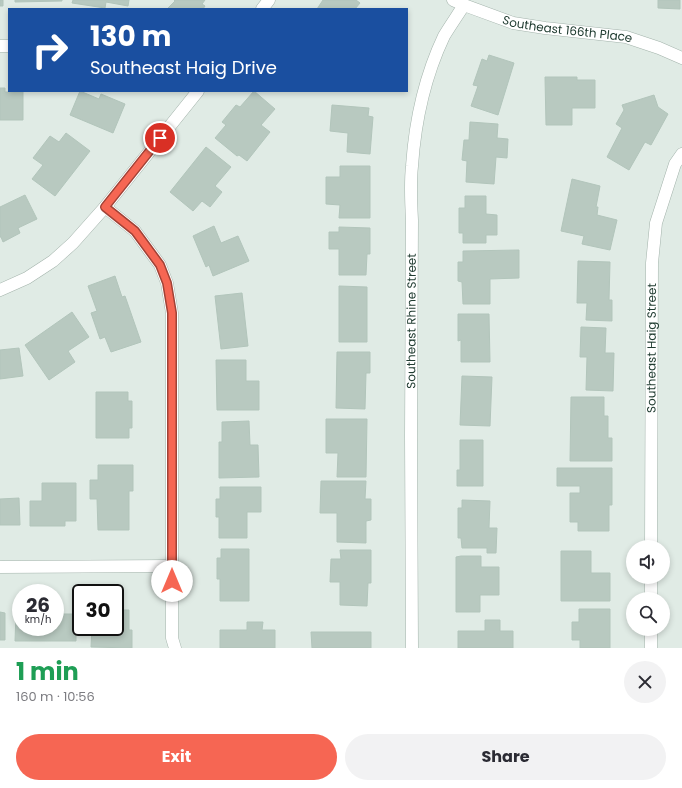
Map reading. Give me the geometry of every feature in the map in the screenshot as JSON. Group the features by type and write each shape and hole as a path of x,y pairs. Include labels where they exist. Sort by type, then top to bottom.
{"street":[{"path":"263,8 269,0"},
{"name":"Southeast 166th Place","path":"458,3 514,23 626,37 659,48 682,58"},
{"name":"Southeast Rhine Street","path":"412,648 411,167 414,139 426,86 434,61 458,3"},
{"path":"0,290 27,278 53,261 73,243 105,207 195,92"},
{"name":"Southeast Haig Street","path":"651,540 652,263 656,223 675,164 682,154"},
{"path":"105,207 135,231 160,265 167,283 172,313 172,638 175,648"},
{"path":"0,566 172,566"},
{"path":"651,636 651,648"}],"building":[{"path":"0,0 3,0 3,6 0,6"},
{"path":"15,0 62,0 62,1 15,2"},
{"path":"73,0 129,0 128,6 106,2 105,8 72,3"},
{"path":"174,0 205,0 202,4 205,6 204,8 168,8 175,1"},
{"path":"323,0 356,0 360,3 356,8 318,8"},
{"path":"658,0 680,0 680,9 658,8"},
{"path":"489,55 514,63 498,115 471,106 478,86 473,85 482,59 487,61"},
{"path":"545,77 577,77 577,80 595,80 595,108 572,108 572,125 546,125"},
{"path":"0,88 5,88 5,92 23,92 23,120 0,120"},
{"path":"80,92 99,99 101,94 125,104 113,133 70,115"},
{"path":"253,92 255,92 275,109 261,125 270,132 247,161 239,155 237,156 215,138 226,125 222,122 236,105 240,107"},
{"path":"654,95 658,107 668,114 651,145 645,142 629,170 607,157 622,128 616,124 624,110 622,105"},
{"path":"332,105 369,108 368,116 373,117 370,154 347,152 348,133 330,131"},
{"path":"470,122 498,124 497,138 508,139 507,158 496,157 494,184 466,182 467,161 462,160 464,140 469,140"},
{"path":"66,133 90,151 55,196 32,179 43,165 33,158 50,136 59,142"},
{"path":"206,147 231,167 215,186 222,192 210,207 202,201 193,211 170,192"},
{"path":"340,166 370,166 370,218 339,218 340,205 326,204 326,177 340,177"},
{"path":"572,179 600,186 596,207 598,207 597,215 617,220 610,250 582,244 584,236 561,231"},
{"path":"25,195 37,219 18,228 20,233 3,242 0,237 0,207"},
{"path":"465,196 486,196 486,214 497,215 497,235 486,235 486,243 463,243 463,233 459,233 459,208 465,208"},
{"path":"214,226 221,243 238,236 249,261 213,276 209,265 206,267 193,236"},
{"path":"339,227 370,228 370,254 367,254 366,275 339,275 339,249 329,249 329,232 339,232"},
{"path":"519,250 519,278 490,279 490,304 463,304 462,282 458,281 458,262 463,262 463,251"},
{"path":"578,261 610,262 609,300 612,300 612,321 586,320 587,303 577,303"},
{"path":"115,276 122,297 125,296 141,342 111,352 105,337 100,339 91,313 97,311 88,286"},
{"path":"339,286 367,287 367,342 339,342"},
{"path":"242,293 248,346 221,349 215,296"},
{"path":"72,312 89,337 68,351 75,362 49,380 25,345"},
{"path":"458,314 489,314 490,362 461,362 461,340 458,341"},
{"path":"581,327 606,328 605,353 614,353 613,391 586,390 587,357 580,357"},
{"path":"19,348 23,376 0,379 0,350"},
{"path":"337,352 370,352 370,373 366,373 365,409 336,408"},
{"path":"216,360 246,360 246,381 259,381 259,410 217,410"},
{"path":"462,376 492,377 490,426 460,425"},
{"path":"96,392 128,392 128,401 132,401 132,428 129,428 129,438 96,438"},
{"path":"571,397 604,397 604,416 608,416 608,438 612,438 612,461 570,461"},
{"path":"326,419 367,419 366,477 337,477 338,453 326,453"},
{"path":"249,421 250,445 258,445 259,477 219,478 219,442 222,442 222,422"},
{"path":"460,440 483,440 483,486 457,486 457,470 460,470"},
{"path":"98,465 133,465 133,491 129,491 129,530 98,530 97,499 90,499 90,480 98,480"},
{"path":"557,468 612,468 612,505 609,505 609,531 578,531 578,522 570,522 570,493 580,493 580,486 557,486"},
{"path":"321,481 366,481 365,499 371,499 371,520 366,521 366,543 337,542 337,513 320,513"},
{"path":"42,483 76,483 76,521 65,521 65,526 30,526 30,501 42,501"},
{"path":"220,487 261,487 261,512 247,512 247,538 219,538 219,517 216,517 216,499 220,499"},
{"path":"19,498 20,525 0,525 0,499"},
{"path":"462,500 490,501 489,528 497,528 496,553 487,553 487,548 462,548 461,538 458,538 458,508 462,508"},
{"path":"221,549 249,549 249,601 220,601 220,579 217,579 217,558 221,558"},
{"path":"340,550 371,550 371,583 368,583 367,606 340,605 340,582 330,582 331,559 341,559"},
{"path":"561,551 591,551 591,573 610,573 610,601 561,601"},
{"path":"481,556 481,567 499,567 499,595 480,595 480,612 456,612 456,557"},
{"path":"579,609 610,609 610,648 580,648 580,640 572,640 572,622 579,622"},
{"path":"124,610 129,610 129,630 132,630 132,648 91,647 92,636 124,636"},
{"path":"0,612 5,613 5,640 0,640"},
{"path":"64,614 72,614 72,636 76,636 76,641 15,641 15,636 64,636"},
{"path":"485,620 500,620 500,631 513,631 513,648 458,648 458,631 485,631"},
{"path":"247,622 263,622 262,630 275,630 275,648 220,648 220,630 247,630"},
{"path":"311,632 371,632 371,648 312,648"}],"route":[{"path":"160,138 105,207 135,231 160,265 167,283 172,313 172,581"}]}
